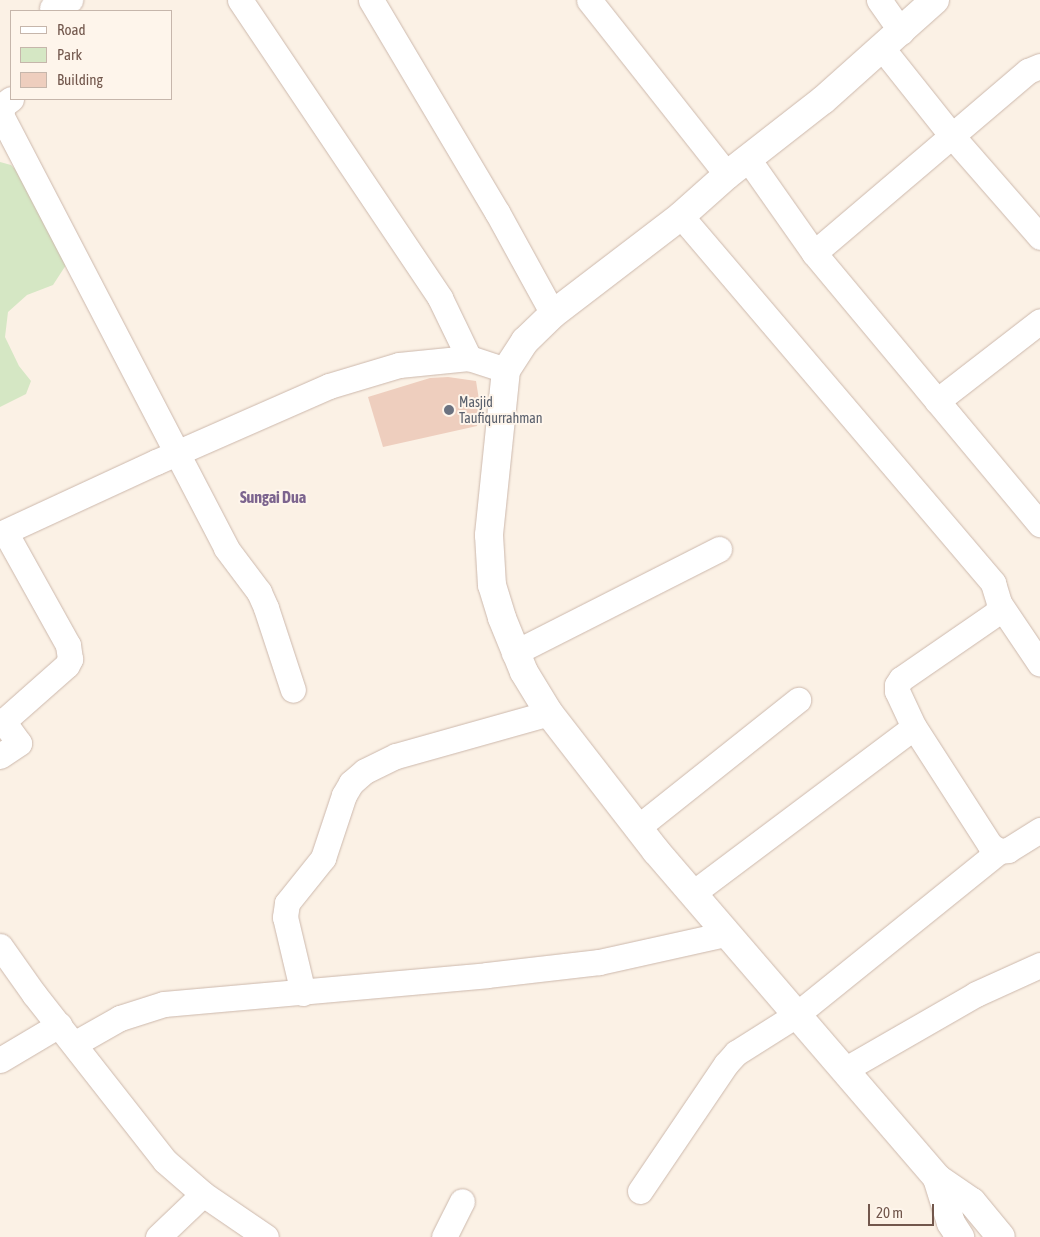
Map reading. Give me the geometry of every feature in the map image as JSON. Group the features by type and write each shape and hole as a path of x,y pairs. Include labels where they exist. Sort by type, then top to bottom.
{"main road":[{"path":"935,0 823,100 738,167 681,216 553,314 525,341 506,370 489,535 492,585 514,653 549,713 637,828 726,934 937,1178 972,1202 1001,1237"},
{"path":"937,1178 951,1223 960,1237"}],"street":[{"path":"240,0 440,298 469,358"},
{"path":"370,0 497,212 553,314"},
{"path":"589,0 814,253 1038,517"},
{"path":"879,0 891,40 952,136 1040,237"},
{"path":"814,253 1028,71 1040,66"},
{"path":"10,100 3,105 1,115 226,548 259,592 293,690"},
{"path":"681,216 993,583 999,603 1040,664"},
{"path":"938,401 1040,321"},
{"path":"0,756 19,743 5,721 67,665 70,659 68,645 3,533 329,386 399,365 469,358 506,370"},
{"path":"514,653 719,549"},
{"path":"998,851 990,845 914,727 897,691 897,685 901,679 989,620 998,612 999,603"},
{"path":"637,828 798,700"},
{"path":"303,993 285,917 286,903 323,858 344,795 351,783 364,771 396,756 549,713"},
{"path":"693,893 914,727"},
{"path":"640,1191 726,1064 736,1053 796,1015 998,851 1008,850 1040,830"},
{"path":"74,1044 120,1018 164,1004 208,998 303,993 599,962 726,934"},
{"path":"0,946 115,1099 166,1161 203,1194 266,1237"},
{"path":"844,1070 976,994 1040,965"},
{"path":"0,1060 59,1025"},
{"path":"158,1237 203,1194"},
{"path":"444,1237 462,1201"}],"green space":[{"path":"0,162 11,165 23,177 66,265 53,285 27,295 8,312 5,337 19,366 31,381 26,394 0,407"}],"building":[{"path":"448,377 476,381 480,406 477,426 383,447 368,397 430,378"}],"place":[{"name":"Masjid Taufiqurrahman","path":"449,410"}],"district":[{"name":"Sungai Dua","path":"273,497"}]}
